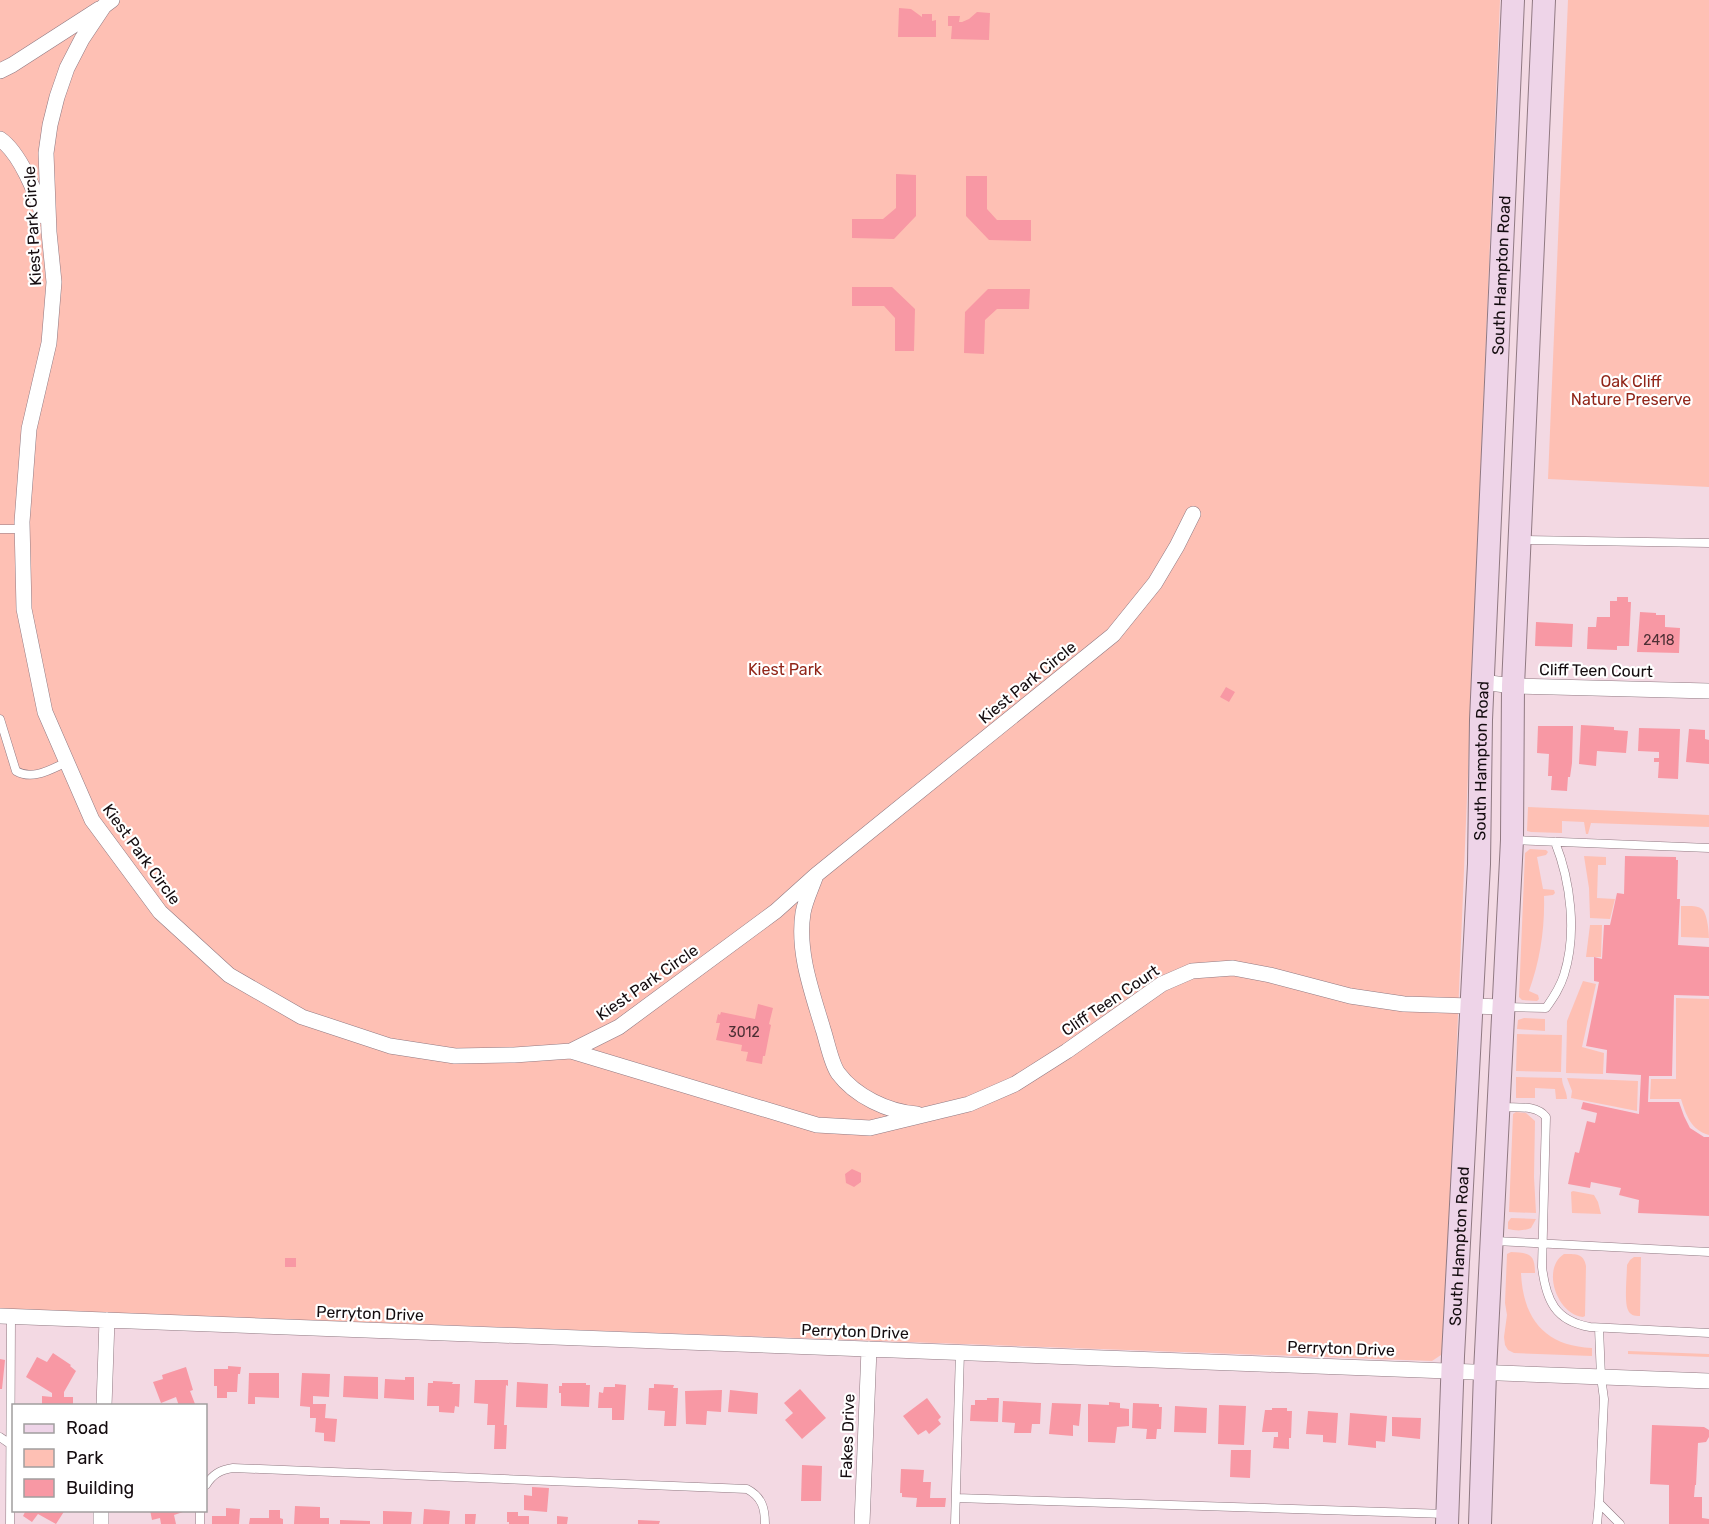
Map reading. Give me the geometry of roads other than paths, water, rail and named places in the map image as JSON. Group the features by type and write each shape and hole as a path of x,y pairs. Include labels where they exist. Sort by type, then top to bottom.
{"main road":[{"name":"South Hampton Road","path":"1447,1519 1479,864 1482,682 1513,0"},
{"name":"South Hampton Road","path":"1480,1524 1485,1372 1512,840 1513,686 1544,0"},
{"path":"1504,187 1536,189"}],"street":[{"path":"0,71 108,3"},
{"name":"Kiest Park Circle","path":"108,3 82,39 67,68 50,125 46,153 49,232 54,282 49,343 29,429 22,529 24,609 45,712 93,820 160,912 229,975 302,1017 390,1046 455,1056 571,1051 619,1027 776,911 816,875 1113,635 1155,583 1193,514"},
{"path":"0,139 5,142 23,167 36,194 49,232"},
{"name":"Cliff Teen Court","path":"1482,682 1513,686 1709,691"},
{"name":"Cliff Teen Court","path":"816,875 803,912 802,948 813,996 836,1071 851,1088 882,1106 926,1115"},
{"name":"Cliff Teen Court","path":"571,1051 817,1125 870,1128 969,1104 1016,1084 1162,984 1192,971 1233,968 1270,975 1350,996 1404,1004 1504,1007"},
{"name":"Perryton Drive","path":"6,1317 1709,1381"},
{"path":"105,1404 107,1320"},
{"name":"Fakes Drive","path":"862,1524 869,1349"}],"lane":[{"path":"0,529 22,529"},
{"path":"1520,540 1709,543"},
{"path":"0,719 16,771 31,776 67,762"},
{"path":"1512,840 1709,848"},
{"path":"1504,1007 1546,1008 1557,992 1564,975 1570,939 1570,920 1562,858 1555,842"},
{"path":"1499,1107 1533,1108 1542,1112 1546,1117 1543,1278 1548,1296 1558,1313 1577,1325 1599,1328 1709,1333"},
{"path":"1492,1240 1709,1252"},
{"path":"6,1317 10,1524"},
{"path":"1597,1524 1604,1398 1600,1377 1599,1328"},
{"path":"955,1524 960,1352"},
{"path":"0,1437 10,1444"},
{"path":"207,1483 218,1472 233,1468 747,1489 755,1493 764,1506 765,1524"},
{"path":"956,1498 1447,1519"},
{"path":"1599,1503 1620,1524"}],"park label":[{"name":"Oak Cliff Nature Preserve","path":"1631,390"},
{"name":"Kiest Park","path":"785,669"}]}
